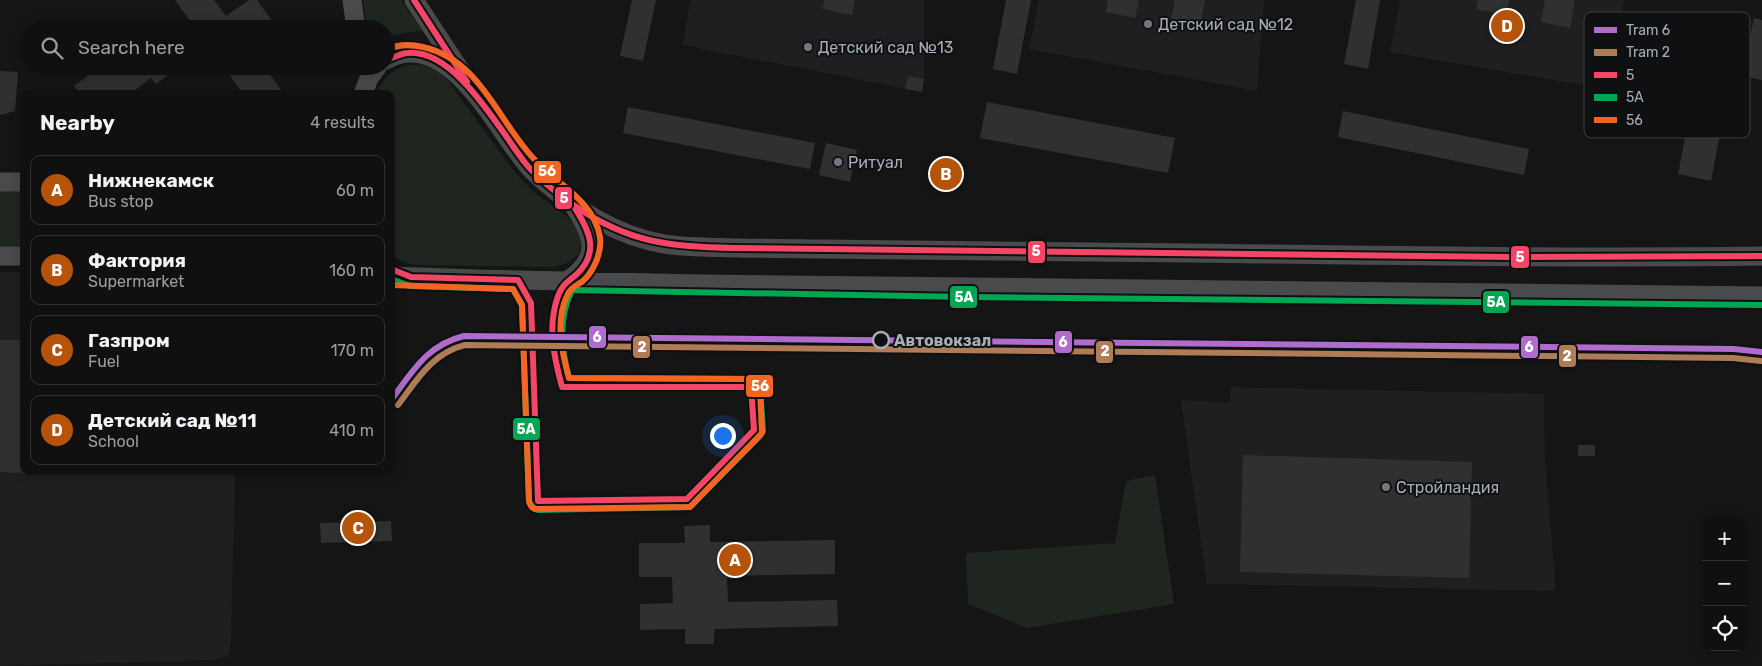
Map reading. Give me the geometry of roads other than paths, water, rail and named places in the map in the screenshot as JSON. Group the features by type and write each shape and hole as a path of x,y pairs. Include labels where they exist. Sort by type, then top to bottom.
{"main road":[{"path":"352,0 355,20"},
{"path":"414,0 470,86 527,164 544,182 573,205 604,223 631,236 653,243 699,247 1440,256 1762,256"},
{"path":"395,55 406,53 421,54 434,58 447,65 470,86"},
{"path":"361,75 362,90"},
{"path":"364,90 371,75"},
{"path":"0,182 20,182"},
{"path":"566,281 585,266 591,247 586,224 573,205"},
{"path":"0,256 20,256"},
{"path":"395,271 411,277"},
{"path":"395,276 959,288 1762,296"}],"tram line":[{"name":"6","path":"395,395 414,369 430,353 451,340 464,336 1734,349 1762,352"},
{"name":"2","path":"398,405 434,361 443,354 465,345 1733,358 1761,361"}],"place":[{"name":"Детский сад №12","path":"1148,24"},
{"name":"Детский сад №11","path":"1507,26"},
{"name":"Детский сад №13","path":"808,47"},
{"name":"Ритуал","path":"838,162"},
{"name":"Фактория","path":"946,174"},
{"name":"Автовокзал","path":"881,340"},
{"name":"Стройландия","path":"1386,487"},
{"name":"Газпром","path":"358,528"},
{"name":"Нижнекамск","path":"735,560"}]}
